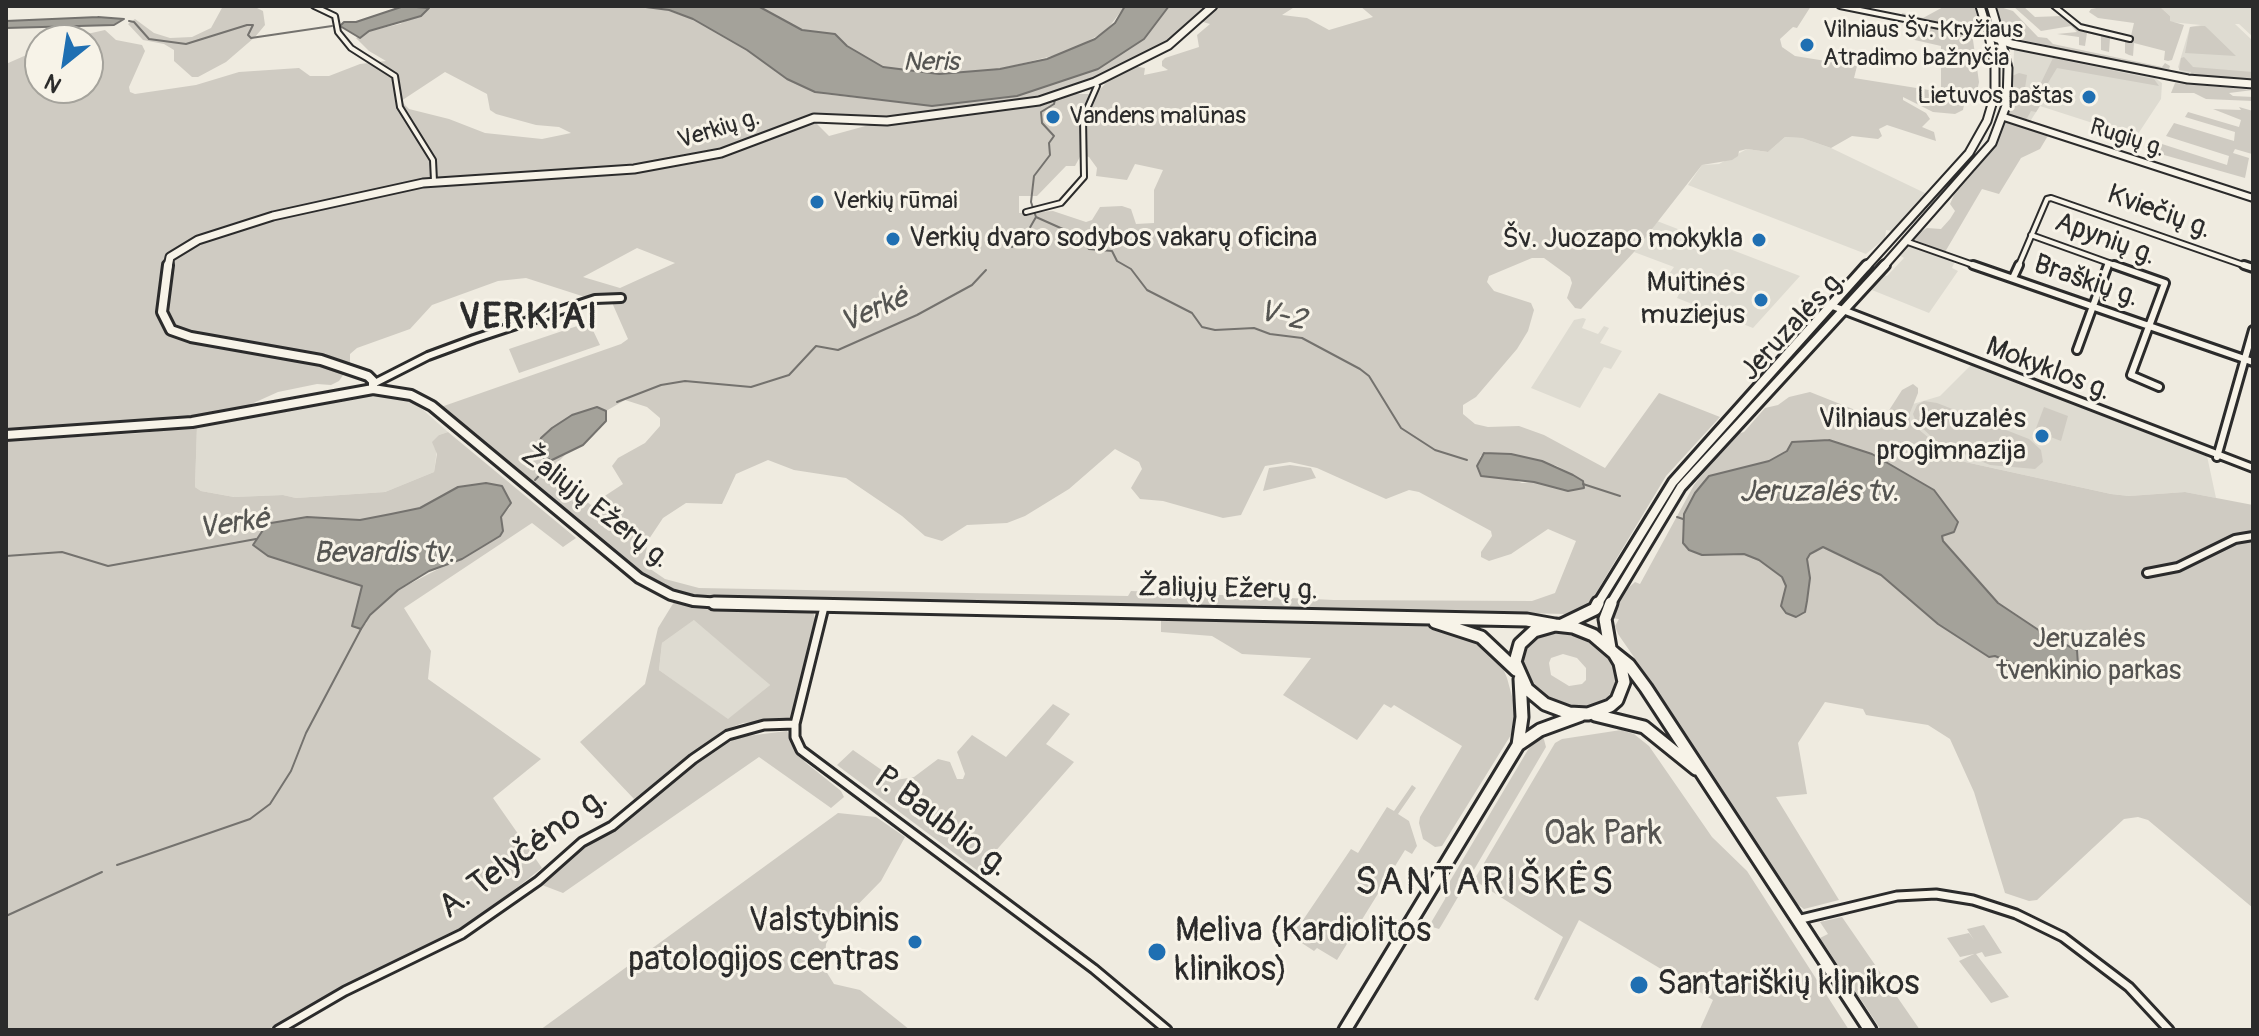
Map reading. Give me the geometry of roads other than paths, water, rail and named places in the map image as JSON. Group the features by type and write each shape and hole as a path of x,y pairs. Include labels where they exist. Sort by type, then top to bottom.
{"main road":[{"name":"Verkių g.","path":"373,386 368,376 321,360 191,337 171,330 162,312 167,265 174,252 237,226 299,209 434,181 648,167 721,153 814,118 887,121 1039,101 1095,82 1169,45 1213,6"},
{"path":"1980,6 1989,36 2001,40 2196,80 2253,84"},
{"path":"1991,6 2001,40"},
{"name":"Jeruzalės g.","path":"1558,625 1595,609 1673,482 1969,153 1990,113 1996,76 1989,36"},
{"name":"Jeruzalės g.","path":"1612,651 1605,619 1608,608 1681,487 1977,164 2004,117 2009,79 2001,40"},
{"name":"Rugių g.","path":"1990,113 2004,117"},
{"path":"1893,236 1905,241"},
{"name":"Žaliųjų Ežerų g.","path":"6,435 192,422 373,386 411,395 432,406 594,544 656,589 685,599 824,607 1527,620 1558,625"},
{"name":"Žaliųjų Ežerų g.","path":"1420,619 1481,637 1519,676"},
{"path":"1345,1030 1518,745 1522,717 1515,662 1520,644 1534,631 1558,625 1583,630 1635,672 1686,748 1697,771 1870,1030"},
{"path":"1518,745 1540,730 1610,706 1622,692 1623,673 1612,651"},
{"path":"1519,676 1545,704 1619,718 1644,727 1697,771"}],"street":[{"path":"314,6 335,16 338,32 351,48 395,76 400,107 433,160 434,181"},
{"path":"1840,6 1989,36"},
{"path":"2054,6 2080,27 2130,39"},
{"path":"1026,212 1067,199 1084,177 1083,118 1097,86 1095,82"},
{"name":"Rugių g.","path":"2004,117 2253,198"},
{"name":"Kviečių g.","path":"2031,235 2047,199 2051,198 2253,268"},
{"path":"2013,278 2031,235"},
{"name":"Apynių g.","path":"2031,235 2165,283 2148,325"},
{"name":"Braškių g.","path":"1905,241 2253,362"},
{"path":"2077,350 2109,263"},
{"path":"373,386 428,356 474,339 595,299 621,298"},
{"name":"Mokyklos g.","path":"1830,305 2217,457 2253,468"},
{"path":"2148,325 2131,375 2159,387"},
{"path":"2217,457 2253,330"},
{"path":"2147,573 2178,567 2235,539 2253,536"},
{"path":"795,724 824,607"},
{"name":"A. Telyčėno g.","path":"278,1030 345,991 462,934 538,881 582,842 612,826 693,759 728,735 746,728 795,724"},
{"name":"P. Baublio g.","path":"795,724 797,744 808,756 1094,969 1167,1030"},
{"path":"1797,920 1897,896 1936,894 1973,900 2016,914 2063,937 2129,987 2169,1030"}],"water":[{"path":"404,6 429,8 421,16 369,31 360,38 340,26 344,22 356,22"},
{"path":"638,6 758,6 802,30 835,34 847,46 883,67 939,74 1000,69 1047,59 1095,39 1115,23 1125,6 1169,6 1144,39 1098,69 1017,96 932,106 815,92 787,79 747,50 693,19 669,10"},
{"path":"98,17 124,19 114,25 24,24 24,28 6,28 6,21"},
{"path":"597,407 606,411 606,421 583,445 552,460 547,461 539,454 537,450 541,438 552,428 572,415"},
{"name":"Jeruzalės tv.","path":"1829,440 1872,454 1934,490 1958,522 1954,532 1942,536 1943,541 1998,603 2049,637 2077,650 2078,665 2031,671 1995,656 1989,657 1938,624 1881,575 1823,547 1807,559 1810,578 1805,612 1796,617 1786,613 1781,606 1786,586 1782,577 1759,560 1744,554 1702,555 1689,550 1683,543 1684,514 1709,476 1769,461 1787,451 1792,442"},
{"path":"1484,453 1511,454 1542,461 1583,481 1584,488 1568,491 1534,482 1481,476 1477,466"},
{"name":"Bevardis tv.","path":"486,483 502,486 511,503 501,517 503,531 500,536 462,559 429,571 398,590 370,615 361,629 352,626 362,586 268,556 253,545 271,523 307,517 360,520 420,508 458,487"}],"waterway":[{"path":"129,21 134,22 149,39 186,44 247,25 253,25 248,35 251,38 332,26"},
{"name":"Verkė","path":"1036,217 1031,202 1034,176 1050,155 1049,143 1054,136 1042,123 1041,112 1054,104 1055,99"},
{"name":"Verkė","path":"1028,231 1036,217"},
{"name":"V-2","path":"1036,217 1074,234"},
{"name":"Verkė","path":"1012,247 1026,233"},
{"name":"V-2","path":"1078,237 1089,249 1112,251 1117,261 1131,269 1147,290 1192,313 1202,327 1215,330 1254,328 1270,334 1302,338 1360,369 1369,376 1401,428 1435,450 1467,460"},
{"name":"Verkė","path":"617,402 661,385 685,381 751,387 789,375 816,346 838,350 917,315 972,285 986,270"},
{"name":"Verkė","path":"535,480 549,465 549,459"},
{"name":"V-2","path":"1583,484 1620,496"},
{"name":"V-2","path":"1677,517 1683,519"},
{"name":"Verkė","path":"6,556 62,552 108,566 256,539"},
{"path":"117,865 250,819 270,804 291,771 306,733 361,629"},
{"path":"6,916 102,872"}],"place":[{"name":"Vilniaus Šv. Kryžiaus Atradimo bažnyčia","path":"1807,45"},
{"name":"Lietuvos paštas","path":"2089,97"},
{"name":"Vandens malūnas","path":"1053,117"},
{"name":"Verkių rūmai","path":"817,202"},
{"name":"Verkių dvaro sodybos vakarų oficina","path":"893,239"},
{"name":"Šv. Juozapo mokykla","path":"1759,240"},
{"name":"Muitinės muziejus","path":"1761,300"},
{"name":"Vilniaus Jeruzalės progimnazija","path":"2042,436"},
{"name":"Valstybinis patologijos centras","path":"915,942"},
{"name":"Meliva (Kardiolitos klinikos)","path":"1157,952"},
{"name":"Santariškių klinikos","path":"1639,985"}],"district":[{"name":"VERKIAI","path":"529,319"},
{"name":"SANTARIŠKĖS","path":"1485,884"}],"water label":[{"name":"Neris","path":"931,63"}],"park label":[{"name":"Jeruzalės tvenkinio parkas","path":"2089,656"},
{"name":"Oak Park","path":"1603,835"}]}
